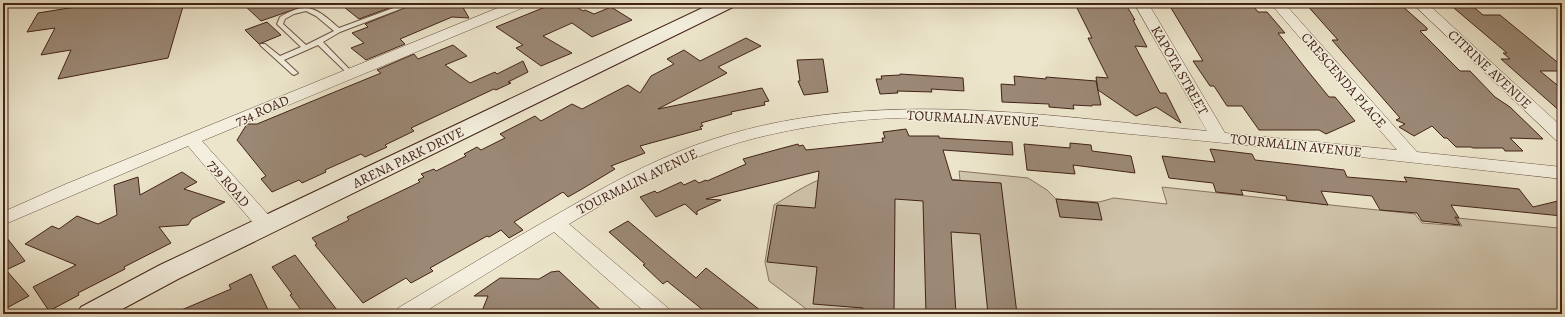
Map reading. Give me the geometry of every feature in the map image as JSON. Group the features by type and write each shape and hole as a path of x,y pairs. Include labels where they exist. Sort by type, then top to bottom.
{"street":[{"name":"734 ROAD","path":"3,219 72,188 192,140 522,3"},
{"name":"ARENA PARK DRIVE","path":"90,314 169,272 727,3"},
{"name":"KAPOTA STREET","path":"1141,3 1219,137"},
{"name":"CRESCENDA PLACE","path":"1277,3 1412,157"},
{"name":"CITRINE AVENUE","path":"1418,3 1562,136"},
{"name":"TOURMALIN AVENUE","path":"405,314 611,191 660,167 702,149 775,128 806,122 863,116 932,113 996,117 1219,137 1562,173"},
{"name":"739 ROAD","path":"192,140 267,226"},
{"path":"556,223 661,314"}],"lane":[{"path":"279,59 319,42 338,31 413,3"},
{"path":"305,48 280,24 282,18 301,10 312,10 338,31"},
{"path":"319,42 351,74"},
{"path":"263,45 294,73"}],"shaded area":[{"path":"959,171 1028,178 1047,190 1056,199 1099,202 1114,198 1167,204 1162,187 1415,214 1422,223 1462,226 1457,218 1558,228 1562,231 1562,314 813,314 769,281 765,262 774,205 799,190 814,182 829,177 886,174 960,180"}],"building":[{"path":"100,3 184,3 168,58 58,79 71,50 41,55 55,28 27,32 38,13"},
{"path":"242,3 307,3 307,5 261,21"},
{"path":"339,3 403,3 359,19"},
{"path":"417,3 449,3 450,8 461,4 469,18 452,17 400,39 405,44 366,60 351,48 364,43 352,33 368,27 365,24"},
{"path":"555,3 571,3 583,11 585,10 594,14 611,7 632,20 592,37 572,23 543,36 572,53 541,66 516,48 523,45 496,27"},
{"path":"1095,3 1125,3 1135,20 1133,20 1147,47 1135,46 1160,93 1166,93 1181,123 1156,107 1136,116 1098,90 1096,77 1108,78 1088,38 1092,38 1076,6 1097,6"},
{"path":"1168,3 1247,4 1250,7 1254,7 1258,12 1267,12 1285,33 1278,33 1307,70 1329,97 1335,97 1355,121 1326,134 1319,130 1259,130 1242,106 1227,106 1214,86 1210,86 1193,61 1203,61"},
{"path":"1305,3 1387,3 1389,5 1401,5 1427,28 1427,30 1420,31 1460,71 1470,71 1495,97 1510,107 1543,139 1510,138 1523,151 1505,151 1503,148 1456,147 1432,126 1414,136 1399,127 1405,124 1396,120 1400,118 1332,40 1338,40"},
{"path":"1448,3 1469,3 1483,15 1500,15 1562,66 1562,71 1540,71 1562,89 1562,113 1501,59 1510,59 1503,53 1507,53"},
{"path":"267,22 281,35 259,44 245,30"},
{"path":"746,38 761,46 718,67 727,73 658,109 762,88 769,101 764,102 765,105 731,112 732,114 701,123 703,126 700,127 702,129 640,146 645,153 611,166 615,169 582,189 568,197 563,192 514,222 523,230 509,238 501,230 489,237 487,236 430,268 433,271 411,283 406,278 363,303 315,245 317,244 312,238 349,220 347,217 420,182 418,180 424,177 421,174 434,169 436,171 466,156 464,154 477,147 481,150 505,138 500,134 535,116 541,121 572,104 582,109 628,85 640,93 651,76 674,64 667,59 684,50 700,61"},
{"path":"453,45 467,56 445,65 470,83 495,72 497,74 523,61 528,72 508,82 511,83 496,90 494,89 411,128 414,131 385,145 387,147 365,157 361,154 325,170 326,172 302,183 299,180 272,192 261,179 266,176 237,140 247,124 257,124 381,73 377,70 414,54 418,59"},
{"path":"823,59 828,92 804,95 798,81 800,81 797,60"},
{"path":"900,74 963,78 964,91 931,89 932,92 897,91 898,93 880,94 876,79 882,79 881,76"},
{"path":"1014,76 1096,81 1101,105 1073,105 1074,109 1049,107 1049,104 1002,102 1001,84 1015,85"},
{"path":"906,129 909,136 939,136 939,138 1012,142 1013,155 943,150 952,180 1001,183 1017,314 988,314 980,234 951,232 956,314 926,314 923,201 895,199 894,314 862,314 863,308 813,304 817,267 767,262 777,205 815,208 819,171 706,199 721,200 697,211 697,215 685,204 656,217 640,197 655,191 657,193 681,182 684,185 695,180 699,183 706,180 707,181 746,164 743,159 798,144 799,146 803,145 806,150 883,142 882,138 885,138 883,132"},
{"path":"1070,143 1091,145 1092,151 1131,156 1135,173 1073,165 1075,174 1027,170 1024,144 1070,148"},
{"path":"1210,149 1252,154 1255,160 1344,170 1347,177 1407,182 1404,177 1519,189 1533,207 1562,200 1562,216 1451,205 1459,218 1455,217 1460,225 1422,221 1417,213 1380,210 1372,196 1321,191 1328,205 1287,200 1286,196 1241,190 1243,195 1216,192 1213,183 1169,178 1162,156 1215,162"},
{"path":"182,172 197,182 184,189 225,202 192,219 188,225 159,227 171,243 124,267 125,269 78,293 79,295 49,311 33,287 76,265 25,244 52,226 59,229 77,216 98,224 117,215 114,185 138,177 140,195"},
{"path":"1056,199 1098,203 1102,220 1060,217"},
{"path":"628,221 696,278 706,268 765,314 708,314 667,281 663,284 643,265 645,264 609,232"},
{"path":"3,233 25,261 6,270 29,296 3,310"},
{"path":"295,255 340,314 304,314 290,295 292,294 272,267"},
{"path":"559,271 605,314 525,314 527,312 482,311 488,296 474,296 500,278 539,279 551,272"},
{"path":"251,274 270,314 172,314 231,289 229,285"}]}
